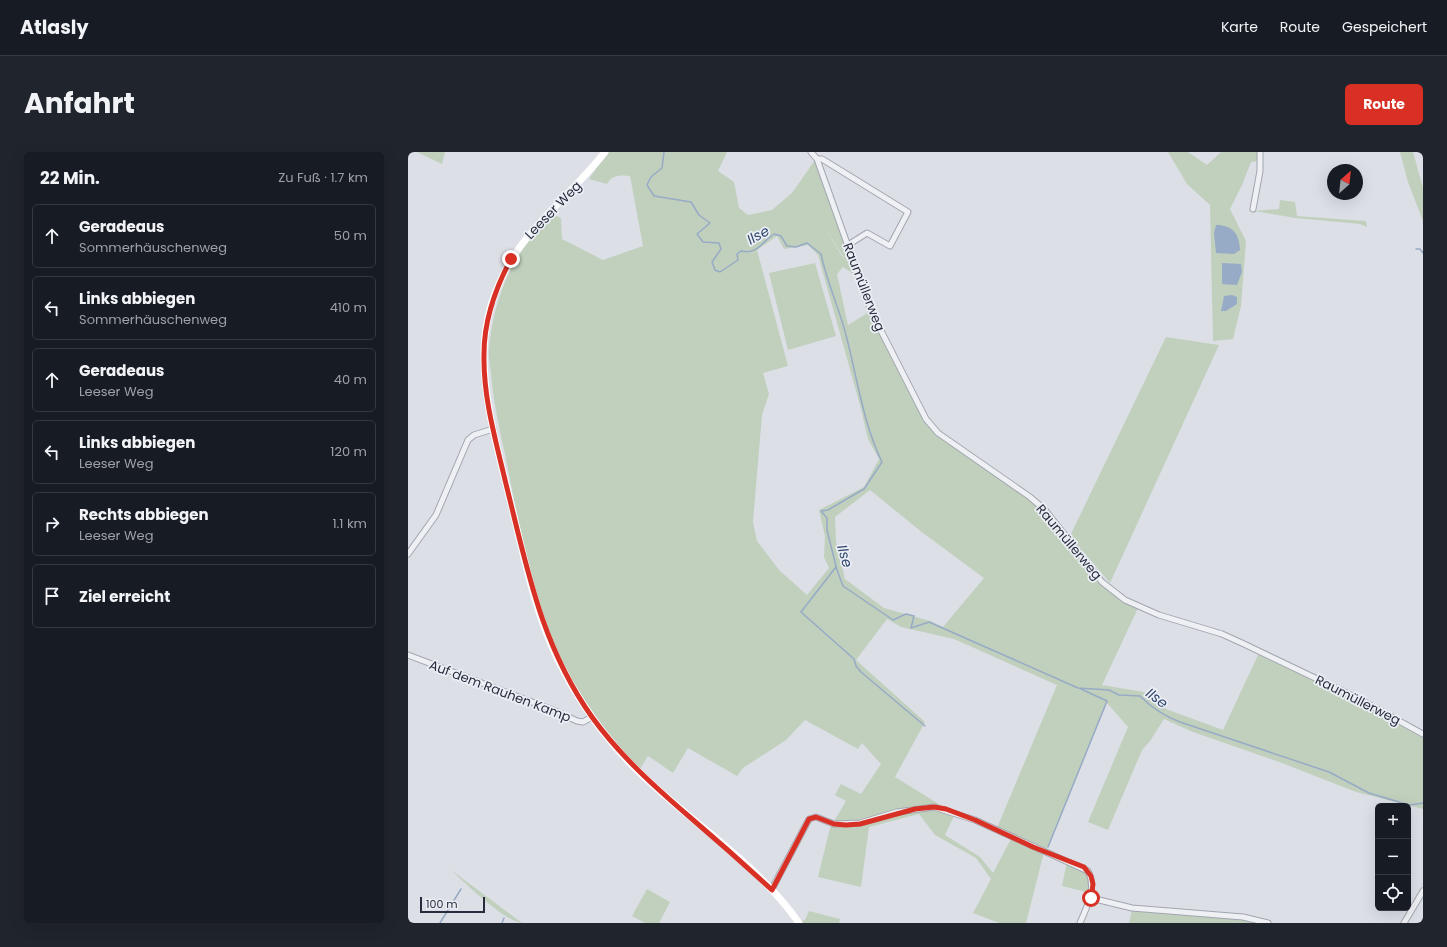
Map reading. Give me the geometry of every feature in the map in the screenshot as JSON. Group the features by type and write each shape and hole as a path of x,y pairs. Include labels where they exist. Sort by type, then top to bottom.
{"street":[{"name":"Leeser Weg","path":"605,152 583,179 534,227 521,243 498,286 490,310 484,354 485,386 493,429 533,594 545,630 571,684 592,718 616,748 640,773 772,890 799,923"},
{"name":"Raumüllerweg","path":"811,152 817,159 871,311 926,419 938,433 1018,488 1045,510 1102,582 1114,592 1140,608 1222,634 1257,650 1361,700 1423,734"},
{"path":"1253,209 1260,171 1260,152"},
{"path":"817,159 822,159 908,212 890,246 867,233 848,245"},
{"path":"408,554 436,515 468,440 474,435 493,429"},
{"name":"Auf dem Rauhen Kamp","path":"408,655 553,710 577,721 583,722 592,718"},
{"path":"772,890 809,819 816,817 834,824 860,824 915,809 934,807 946,809 975,820 1033,847 1084,867 1091,876 1093,884 1091,898 1080,923"},
{"path":"1404,923 1423,891"},
{"path":"1091,898 1132,908 1243,917 1268,923"}],"green space":[{"path":"417,152 445,152 442,164"},
{"path":"608,152 727,152 718,171 734,182 739,208 748,215 772,210 792,193 815,160 849,257 843,256 825,228 842,256 850,259 855,275 843,267 837,274 859,377 848,325 869,312 925,420 1039,507 1101,583 1138,608 1102,685 1144,692 1166,709 1223,730 1259,653 1361,702 1423,738 1423,809 1411,806 1411,803 1399,803 1356,792 1282,763 1193,732 1164,719 1150,741 1142,750 1108,830 1088,822 1128,727 1107,703 1046,851 997,828 1057,685 954,639 901,627 887,619 856,660 925,722 895,777 955,814 945,835 980,857 993,873 1011,839 1044,852 1026,923 999,923 973,913 991,879 976,858 935,835 919,814 869,827 861,887 818,877 830,828 846,801 835,795 841,784 861,794 881,764 862,743 858,749 805,720 786,740 743,768 737,776 688,748 673,773 648,756 640,769 606,730 586,702 560,657 541,609 521,531 496,414 489,357 489,348 496,310 508,275 527,242 552,214 561,218 562,239 603,260 643,246 630,176 614,177 607,184 589,179","holes":["777,236 784,249 808,245 818,255 868,439 879,459 864,487 819,510 825,536 824,557 829,568 807,595 779,570 757,541 753,522 762,415 769,394 763,373 788,366 757,250","870,490 923,533 984,578 943,627 930,621 884,608 845,579 836,541 835,517"]},
{"path":"1168,152 1188,152 1207,165 1221,152 1259,152 1259,161 1251,162 1230,209 1246,241 1241,306 1233,339 1213,341 1210,205 1187,184"},
{"path":"1400,152 1413,152 1423,188 1423,221 1408,182"},
{"path":"1280,200 1295,202 1297,216 1366,221 1367,227 1360,224 1296,218 1254,211 1279,209"},
{"path":"815,263 836,336 788,350 769,273"},
{"path":"1166,337 1219,345 1110,583 1070,536"},
{"path":"1067,862 1086,872 1089,880 1090,893 1062,886"},
{"path":"451,870 522,923 514,921 495,909"},
{"path":"647,889 670,902 659,923 645,923 632,916"},
{"path":"1132,910 1243,919 1263,923 1129,923"},
{"path":"809,911 840,919 839,923 802,923 801,921 805,920"}],"water":[{"path":"1216,225 1222,225 1234,232 1238,239 1240,250 1234,254 1216,253 1214,233"},
{"path":"1222,263 1241,264 1242,272 1237,285 1222,284"},
{"path":"1232,295 1237,297 1237,304 1226,311 1221,311 1224,296"}],"waterway":[{"name":"Ilse","path":"664,152 662,168 651,177 647,185 654,196 691,202 699,215 710,223 697,234 703,242 719,243 721,249 712,262 715,270 720,272 738,260 737,254 741,251 747,252 759,247 774,234 781,236 787,246 796,247 807,243 821,254 826,275 846,335 865,416 875,447 882,462 864,489 828,510 821,511 827,518 827,530 837,570 843,586 893,620 906,614 914,616 911,628 929,622 1078,688 1109,690 1119,695 1140,696 1158,711 1180,722 1329,772 1369,793 1409,805 1423,803"},
{"path":"1416,249 1420,249 1423,253"},
{"path":"836,567 801,612 854,659 856,666 861,672 925,726"},
{"path":"1048,847 1107,701 1081,689"},
{"path":"440,923 461,889"},
{"path":"502,923 504,918"}],"route":[{"path":"511,259 493,298 485,337 485,386 493,429 533,594 545,630 571,684 592,718 616,748 640,773 745,864 772,890 809,819 816,817 834,824 860,824 897,812 934,807 946,809 975,820 1033,847 1084,867 1091,876 1093,884 1091,898"}]}
